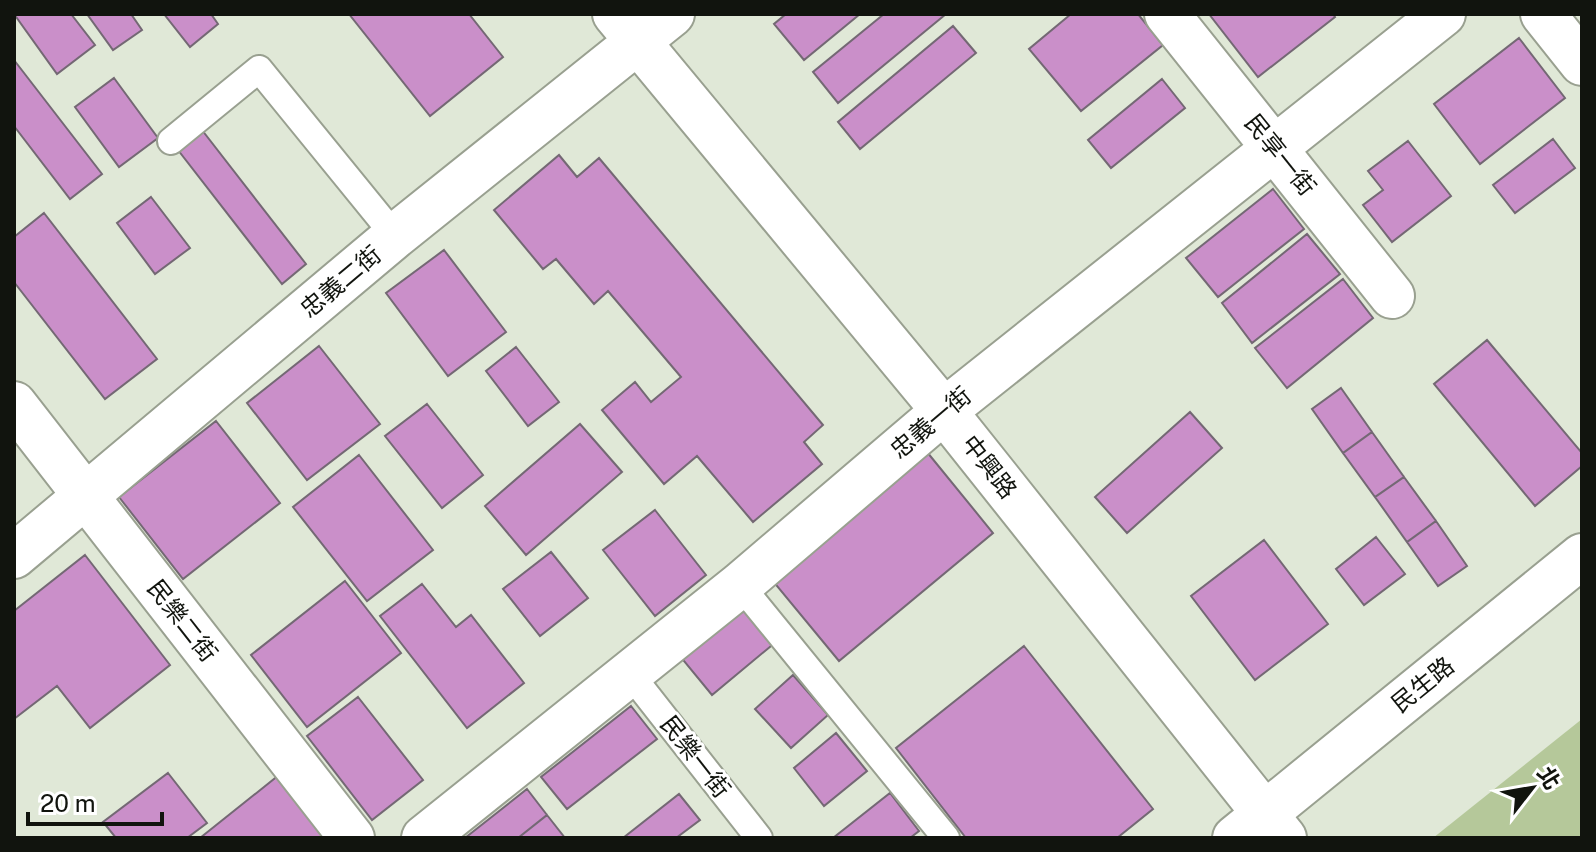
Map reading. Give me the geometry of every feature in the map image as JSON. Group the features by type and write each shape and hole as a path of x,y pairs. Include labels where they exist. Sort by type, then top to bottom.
{"street":[{"name":"忠義二街","path":"14,556 395,236 626,28 672,14"},
{"name":"民享一街","path":"1167,14 1392,296"},
{"name":"忠義一街","path":"424,838 631,675 944,411 1276,150 1443,14"},
{"path":"1543,14 1582,63"},
{"name":"中興路","path":"626,28 944,411 1263,832"},
{"name":"民樂二街","path":"14,404 352,838"},
{"name":"民生路","path":"1263,832 1582,556"}],"lane":[{"path":"171,141 259,69 395,236"},
{"path":"740,585 946,838"},
{"name":"民樂一街","path":"631,675 759,838"}],"green space":[{"path":"1582,719 1582,838 1433,838"}],"building":[{"path":"14,14 71,14 95,45 57,74"},
{"path":"87,14 131,14 142,30 113,50"},
{"path":"164,14 211,14 218,24 190,47"},
{"path":"349,14 469,14 503,57 430,116"},
{"path":"786,14 860,14 804,60 774,24"},
{"path":"884,14 946,14 838,103 813,72"},
{"path":"1071,14 1138,14 1163,45 1081,111 1029,49"},
{"path":"1209,14 1333,14 1335,17 1258,77"},
{"path":"953,26 976,53 860,149 838,122"},
{"path":"1519,38 1565,98 1480,164 1434,104"},
{"path":"14,60 102,174 70,199 14,126"},
{"path":"114,78 158,138 119,167 75,107"},
{"path":"1162,79 1185,108 1111,168 1088,140"},
{"path":"195,121 306,264 282,284 171,141"},
{"path":"1553,139 1575,168 1515,213 1493,185"},
{"path":"1408,141 1451,196 1392,242 1363,205 1383,190 1368,171"},
{"path":"559,155 577,177 599,158 823,425 804,442 822,464 753,522 697,456 664,484 602,410 635,382 651,402 681,377 608,291 594,304 556,259 543,269 494,210"},
{"path":"1273,189 1304,229 1218,297 1186,258"},
{"path":"151,197 190,248 155,274 117,223"},
{"path":"44,213 157,359 105,399 14,282 14,237"},
{"path":"1307,234 1340,274 1252,343 1222,303"},
{"path":"444,250 506,332 448,376 386,293"},
{"path":"1343,279 1373,318 1287,388 1255,348"},
{"path":"1487,340 1582,453 1582,466 1535,506 1434,384"},
{"path":"319,346 380,424 307,480 247,403"},
{"path":"516,347 559,402 528,426 486,371"},
{"path":"1341,388 1372,432 1343,453 1312,409"},
{"path":"427,404 483,475 442,508 385,436"},
{"path":"1190,412 1222,448 1127,533 1095,497"},
{"path":"216,421 280,503 183,579 119,497"},
{"path":"580,424 622,472 526,555 485,506"},
{"path":"1372,432 1404,477 1375,497 1343,453"},
{"path":"927,452 993,533 839,661 772,580"},
{"path":"359,455 433,550 367,601 293,507"},
{"path":"1404,477 1436,521 1407,542 1375,497"},
{"path":"655,510 706,575 655,616 603,550"},
{"path":"1436,521 1467,566 1438,586 1407,542"},
{"path":"1376,537 1405,574 1364,605 1336,569"},
{"path":"1264,540 1328,624 1255,680 1191,596"},
{"path":"551,552 588,598 540,636 503,589"},
{"path":"85,555 170,665 90,728 57,686 14,719 14,611"},
{"path":"345,581 401,653 307,727 251,655"},
{"path":"422,584 456,627 471,615 524,683 467,728 380,616"},
{"path":"744,600 777,641 712,695 679,655"},
{"path":"1024,646 1153,809 1117,838 966,838 896,748"},
{"path":"793,675 828,715 791,748 755,709"},
{"path":"358,697 423,780 372,820 307,736"},
{"path":"631,706 657,739 567,809 541,777"},
{"path":"836,733 867,771 824,806 794,768"},
{"path":"168,773 207,823 187,838 116,838 103,822"},
{"path":"279,775 328,838 200,838"},
{"path":"527,789 547,815 518,838 465,838"},
{"path":"890,793 919,831 910,838 833,838"},
{"path":"679,794 700,820 676,838 623,838"},
{"path":"547,815 565,838 518,838"}]}
